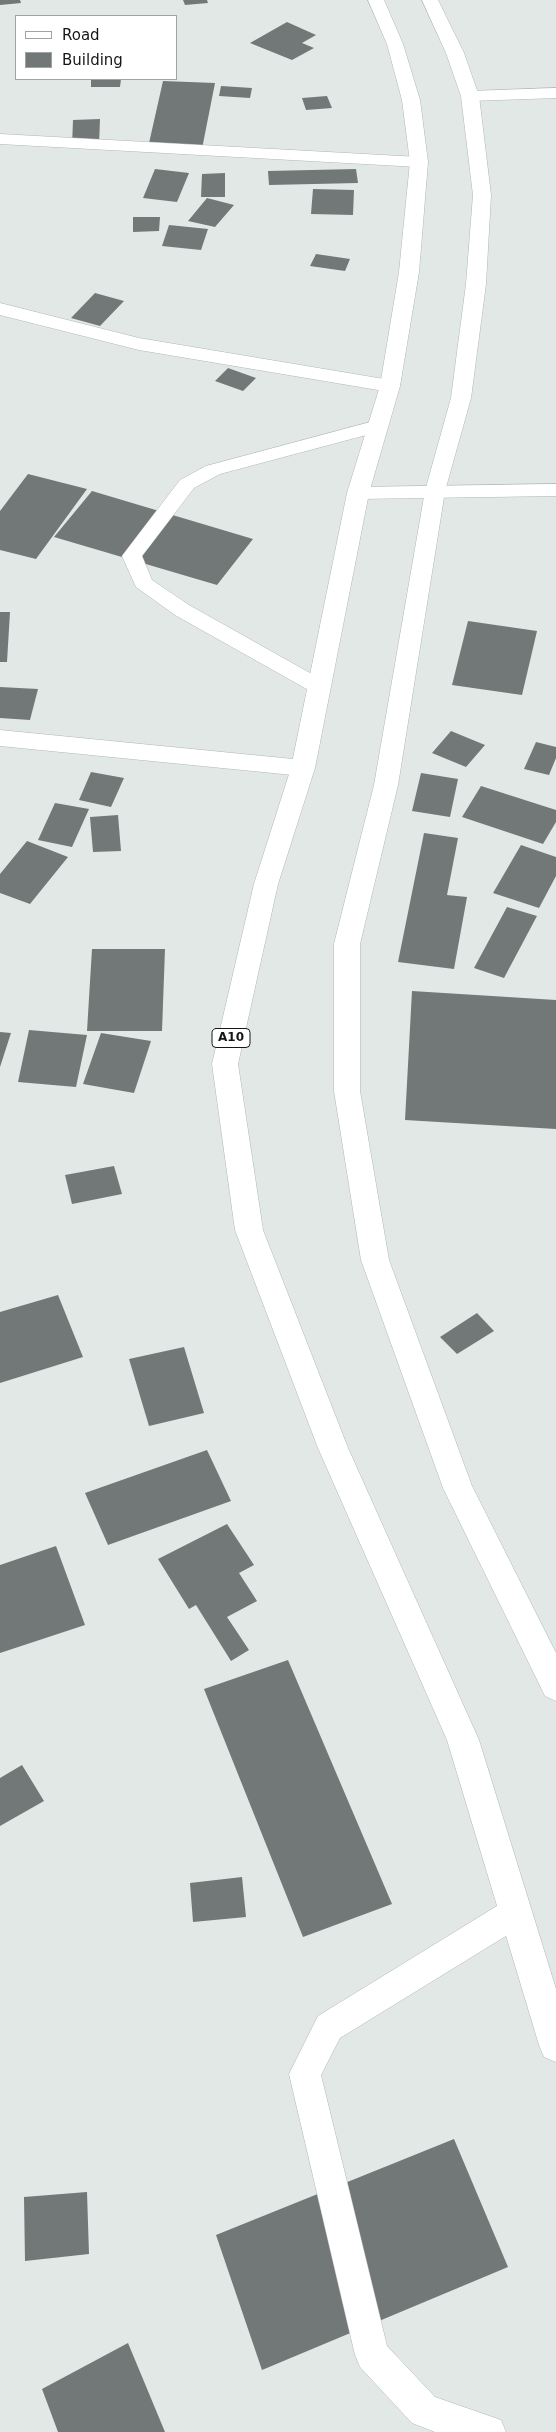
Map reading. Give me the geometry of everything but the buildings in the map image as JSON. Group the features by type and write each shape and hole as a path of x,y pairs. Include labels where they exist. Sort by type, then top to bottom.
{"main road":[{"name":"A10","path":"376,0 395,44 411,100 419,162 409,272 390,386 358,493 303,768 266,884 225,1064 249,1230 333,1448 463,1740 556,2045"},
{"path":"430,0 455,53 470,96 482,195 476,284 461,398 435,491 386,784 348,944 348,1091 375,1260 458,1488 556,1686"},
{"path":"470,96 556,93"},
{"path":"0,139 419,162"},
{"path":"0,309 139,344 390,386"},
{"path":"358,493 556,490"},
{"path":"0,738 303,768"}],"lane":[{"path":"319,687 182,610 143,583 132,556 187,484 213,470 378,426"},
{"path":"489,2432 424,2412 372,2355 306,2074 329,2027 516,1912"}]}
